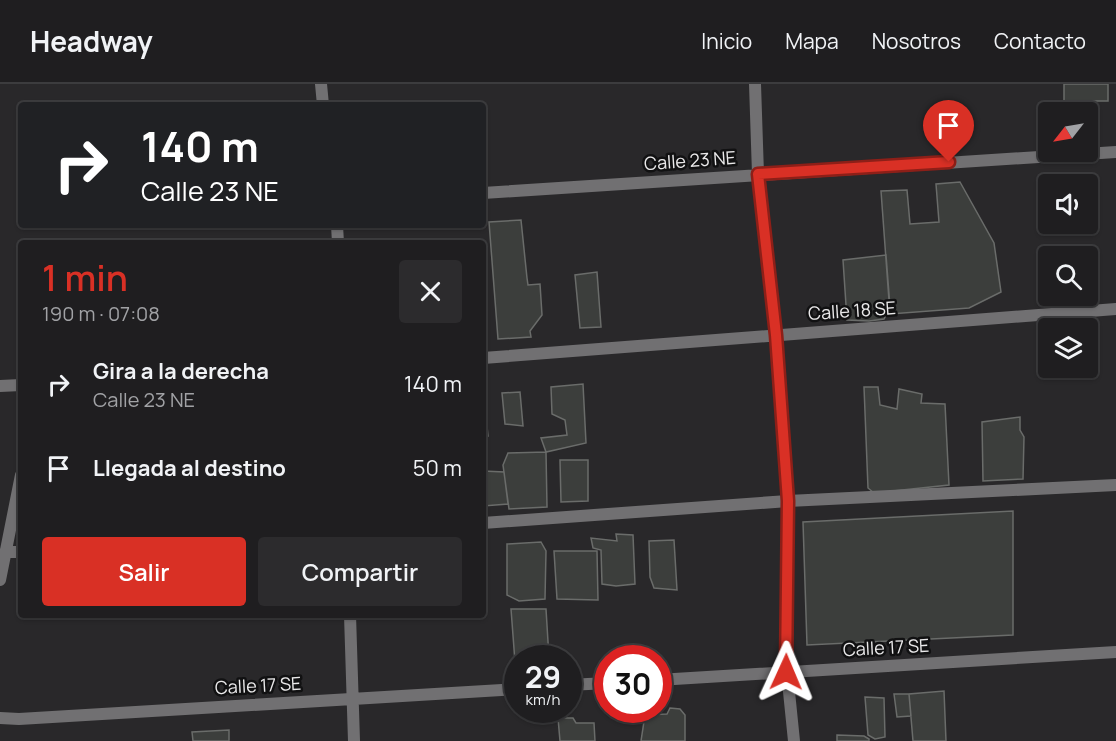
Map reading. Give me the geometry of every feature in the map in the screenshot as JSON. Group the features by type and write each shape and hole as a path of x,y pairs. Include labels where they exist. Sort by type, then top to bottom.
{"street":[{"path":"321,84 323,102"},
{"path":"755,84 758,174 776,335 788,501 786,672 794,741"},
{"name":"Calle 23 NE","path":"486,193 1116,152"},
{"name":"Calle 18 SE","path":"486,357 1116,309"},
{"path":"0,386 18,385"},
{"path":"486,523 788,501 1116,485"},
{"path":"0,580 18,489"},
{"path":"5,552 18,552"},
{"path":"350,618 354,741"},
{"name":"Calle 17 SE","path":"672,679 1116,652"},
{"name":"Calle 17 SE","path":"0,718 504,689"}],"building":[{"path":"1064,84 1108,84 1108,101 1064,101"},
{"path":"960,182 994,243 1001,292 969,308 890,314 881,191 907,190 910,224 939,222 936,184"},
{"path":"521,220 528,285 540,284 542,315 530,331 531,337 498,339 489,222"},
{"path":"886,255 890,307 884,319 847,320 843,260"},
{"path":"597,272 601,327 580,328 575,275"},
{"path":"583,384 586,443 546,452 541,438 567,435 565,420 552,414 551,387"},
{"path":"864,387 878,387 880,405 897,409 899,389 922,394 921,403 945,404 949,485 874,493 868,488"},
{"path":"520,392 523,426 505,424 502,393"},
{"path":"1020,417 1020,430 1024,437 1023,479 983,481 982,422"},
{"path":"546,452 547,507 509,509 503,465 508,453"},
{"path":"560,460 588,460 588,501 561,502"},
{"path":"486,471 504,472 508,504 486,506"},
{"path":"1013,511 1013,635 807,645 803,522"},
{"path":"616,534 633,535 635,584 616,586 602,584 601,550 593,548 591,538 617,541"},
{"path":"674,540 677,590 654,588 650,577 649,541"},
{"path":"541,542 546,551 545,599 519,601 507,595 507,544"},
{"path":"554,551 597,551 598,600 557,599"},
{"path":"511,609 546,609 548,645 514,645"},
{"path":"944,691 946,741 913,741 909,694"},
{"path":"894,694 909,694 911,716 897,717"},
{"path":"865,697 884,698 885,737 875,739 868,735"},
{"path":"672,708 680,709 685,715 685,741 641,741 644,723 672,723"},
{"path":"558,723 594,723 595,741 560,741"},
{"path":"229,730 229,741 193,741 192,732"},
{"path":"837,735 864,736 869,741 837,741"}],"route":[{"path":"786,672 788,501 776,335 758,174 949,162"}]}
